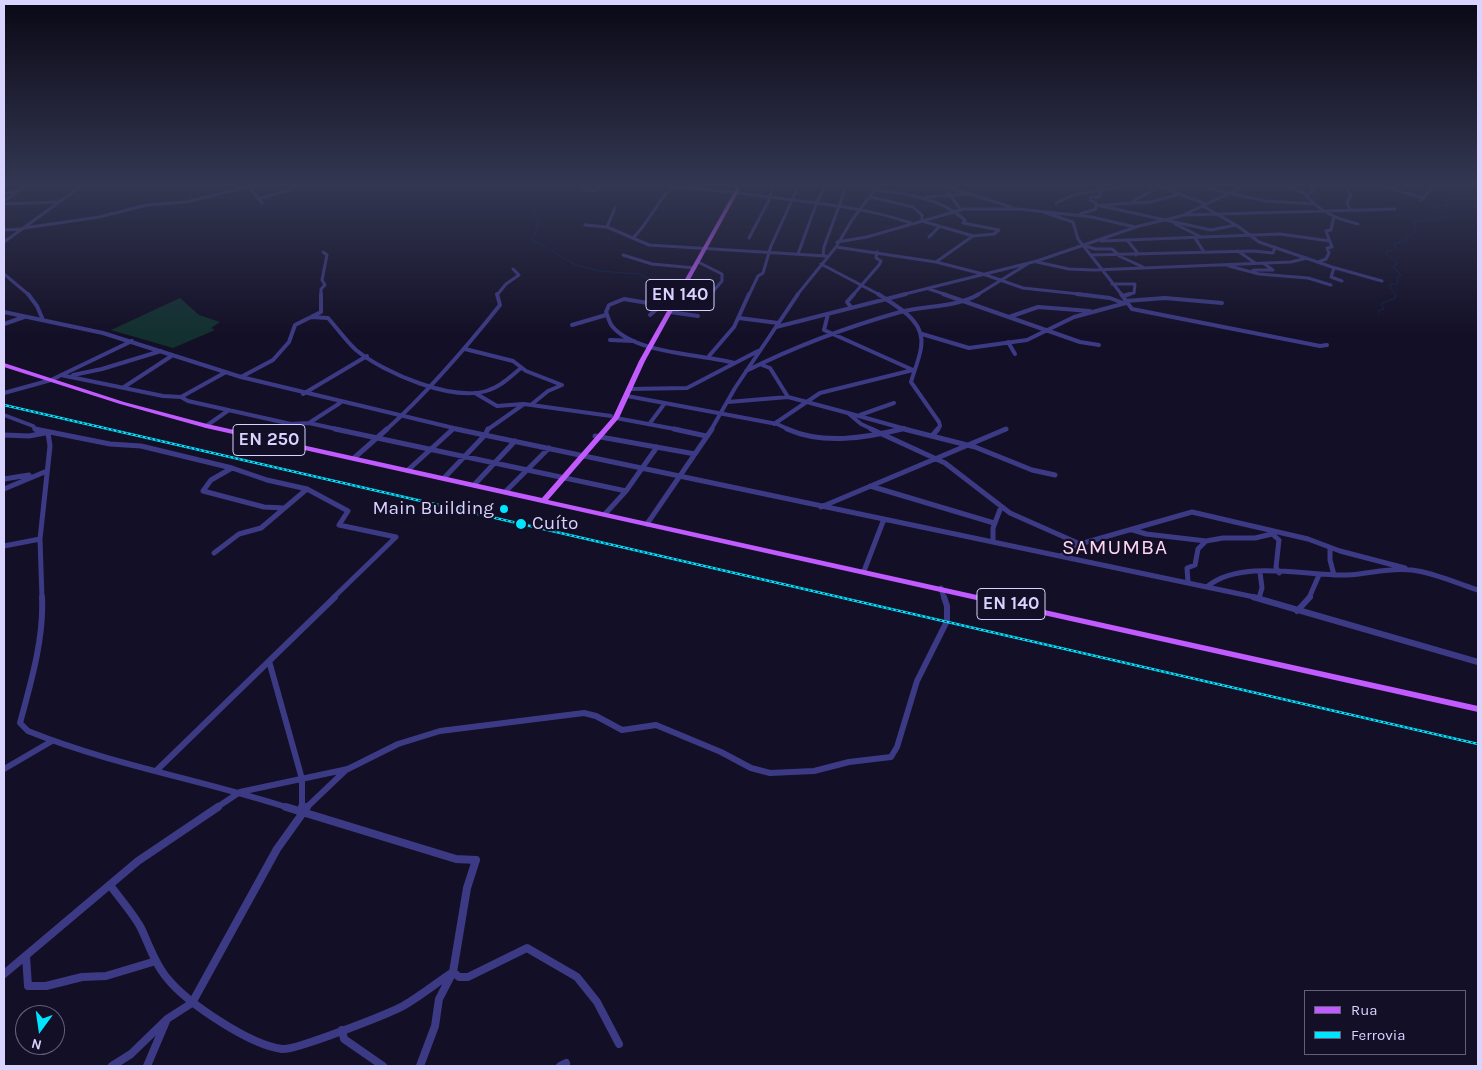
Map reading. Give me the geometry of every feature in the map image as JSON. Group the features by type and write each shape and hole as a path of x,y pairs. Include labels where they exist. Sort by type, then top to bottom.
{"main road":[{"name":"EN 140","path":"711,237 650,346 627,396 614,417 542,499 1478,709"},
{"name":"EN 250","path":"4,365 206,426 542,499"}],"street":[{"path":"707,355 730,332 739,318 758,276 763,273 776,237"},
{"path":"798,254 805,237"},
{"path":"647,524 722,414 759,350 821,264 830,237"},
{"path":"633,238 649,245 706,247 824,256 836,247 841,237"},
{"path":"837,242 867,237"},
{"path":"936,262 972,237"},
{"path":"1077,237 1132,309 1320,346 1327,345"},
{"path":"739,318 777,325 828,314 1037,262 1105,237"},
{"path":"1093,241 1226,237"},
{"path":"1249,237 1334,268 1382,280"},
{"path":"1306,237 1330,240"},
{"path":"1318,262 1327,257 1329,253 1327,248 1332,247 1329,237"},
{"path":"1195,238 1204,252"},
{"path":"1127,240 1137,252 1136,255"},
{"path":"1082,245 1095,249 1112,249 1119,256 1136,262 1143,268"},
{"path":"836,247 936,262 983,274 1023,288 1110,298 1125,302"},
{"path":"1092,256 1238,251 1273,252 1275,247"},
{"path":"1238,251 1255,263"},
{"path":"241,377 273,360 290,342 289,332 294,326 321,312 321,289 325,285 322,280 325,275 327,258 327,255 323,252"},
{"path":"851,307 846,303 863,285 881,261 876,258 878,252"},
{"path":"623,254 652,264 696,265 722,274 722,281 710,296 680,294"},
{"path":"1037,262 1069,268 1101,269 1262,263 1298,261 1307,258"},
{"path":"746,371 762,365 786,351 830,333 904,311 963,301 980,295 1000,280 1024,268 1029,263"},
{"path":"1248,271 1273,270 1262,263"},
{"path":"821,264 863,285 904,311 916,323 922,334 920,355 913,370 912,385 939,422 940,426 932,436"},
{"path":"1224,265 1259,274 1308,278 1331,285"},
{"path":"1334,268 1331,277 1342,281"},
{"path":"354,458 401,417 465,349 500,305 497,294 506,284 519,275 513,269"},
{"path":"4,274 26,293 40,310 43,320"},
{"path":"1112,284 1135,284 1134,293 1123,296"},
{"path":"927,289 1080,342 1099,345"},
{"path":"698,316 629,298 618,299 607,307 606,315 614,327 635,341 650,346 707,355 734,363"},
{"path":"922,334 969,348 1030,339 1046,330 1093,311 1125,302 1159,298 1222,303"},
{"path":"650,315 660,306"},
{"path":"1009,317 1038,307 1093,311"},
{"path":"4,312 133,341 241,377 401,417 1259,598 1297,611 1392,636 1478,662"},
{"path":"828,314 824,330 913,370"},
{"path":"572,325 606,315"},
{"path":"4,324 25,317"},
{"path":"311,317 328,318 350,345 366,356 403,379 430,388 474,393 495,388 521,368"},
{"path":"610,340 635,341"},
{"path":"4,393 51,380 133,341"},
{"path":"1008,342 1015,354"},
{"path":"465,349 501,356 521,368 562,385 548,391 532,404"},
{"path":"630,389 687,388 759,350"},
{"path":"70,376 162,351"},
{"path":"123,387 173,355"},
{"path":"303,394 366,356"},
{"path":"762,365 772,371 788,398"},
{"path":"774,424 820,393 913,370"},
{"path":"181,398 226,372"},
{"path":"61,375 181,398 188,402 291,424 309,423 626,491"},
{"path":"474,393 497,406 532,404 650,423 706,436"},
{"path":"627,396 774,424 793,432 819,438 882,434 904,428"},
{"path":"728,402 788,398 807,401 963,446 980,448 1034,470 1055,475"},
{"path":"309,423 340,403"},
{"path":"650,423 666,403"},
{"path":"860,415 894,403"},
{"path":"444,478 485,435 487,429 524,404"},
{"path":"206,426 229,410"},
{"path":"848,413 861,424 936,459 1019,518 1080,544"},
{"path":"4,415 33,426 36,430 110,444 141,446 232,468 267,480 307,489 348,511 339,525 396,537 158,769"},
{"path":"270,440 291,424"},
{"path":"408,470 454,428"},
{"path":"821,507 1006,429"},
{"path":"4,435 29,436 48,432"},
{"path":"48,432 50,446 40,539 43,617 33,675 20,723 28,731 52,741 240,792 382,838 456,859 476,860 467,888 453,972 439,999 435,1026 420,1066"},
{"path":"597,436 695,454"},
{"path":"474,485 516,441"},
{"path":"506,492 549,448"},
{"path":"605,514 626,491 657,448"},
{"path":"232,468 211,480 203,491 215,496 245,501 260,507 284,508"},
{"path":"4,479 47,471"},
{"path":"4,489 47,471"},
{"path":"870,486 994,523"},
{"path":"214,553 239,534 261,528 307,489"},
{"path":"993,541 991,529 1001,507"},
{"path":"1061,556 1080,544 1192,512 1405,568 1478,590"},
{"path":"864,571 884,519"},
{"path":"1132,530 1146,534 1206,541 1223,538 1255,538 1270,532"},
{"path":"1270,532 1279,540 1278,570"},
{"path":"4,546 40,539"},
{"path":"1188,582 1187,568 1195,564 1198,549 1206,541"},
{"path":"1330,548 1330,560 1334,575"},
{"path":"1208,586 1212,581 1222,576 1278,570 1334,575 1405,568"},
{"path":"1259,598 1262,588 1260,572"},
{"path":"1297,611 1305,605 1318,582 1319,575"},
{"path":"4,974 88,900 110,885 138,861 240,792 348,769 398,744 440,731 584,713 596,716 622,730 644,724 656,725 721,752 751,768 770,773 814,771 849,762 891,757 897,747 917,681 947,621 947,606 941,588"},
{"path":"269,661 302,779 302,812"},
{"path":"4,769 28,753 52,741"},
{"path":"112,1066 131,1054 167,1019 192,1004 277,849 302,812 348,769"},
{"path":"110,885 140,926 156,962 167,978 192,1004 224,1020 251,1038 281,1049 289,1049 342,1030 412,1002 453,972"},
{"path":"453,972 459,977 468,976 527,948 577,977 597,1002 619,1044"},
{"path":"26,956 28,986 56,984 82,977 106,976 156,962"},
{"path":"147,1066 167,1019"},
{"path":"342,1030 344,1039 383,1066"}],"green space":[{"path":"180,298 199,315 220,322 211,328 215,330 173,348 111,330"}],"waterway":[{"path":"533,237 532,240 576,265 600,271 639,274 659,283 655,288"},
{"path":"1379,313 1378,311 1384,309 1381,304 1395,298 1396,295 1389,285 1398,283 1397,277 1401,275 1393,267 1398,263 1386,254 1387,251 1394,250 1396,247 1394,244 1405,241 1403,239 1410,237"}],"railway":[{"path":"4,405 1478,744"}],"place":[{"name":"Main Building","path":"504,509"},
{"name":"Cuíto","path":"521,524"}],"district":[{"name":"SAMUMBA","path":"1115,548"}]}
